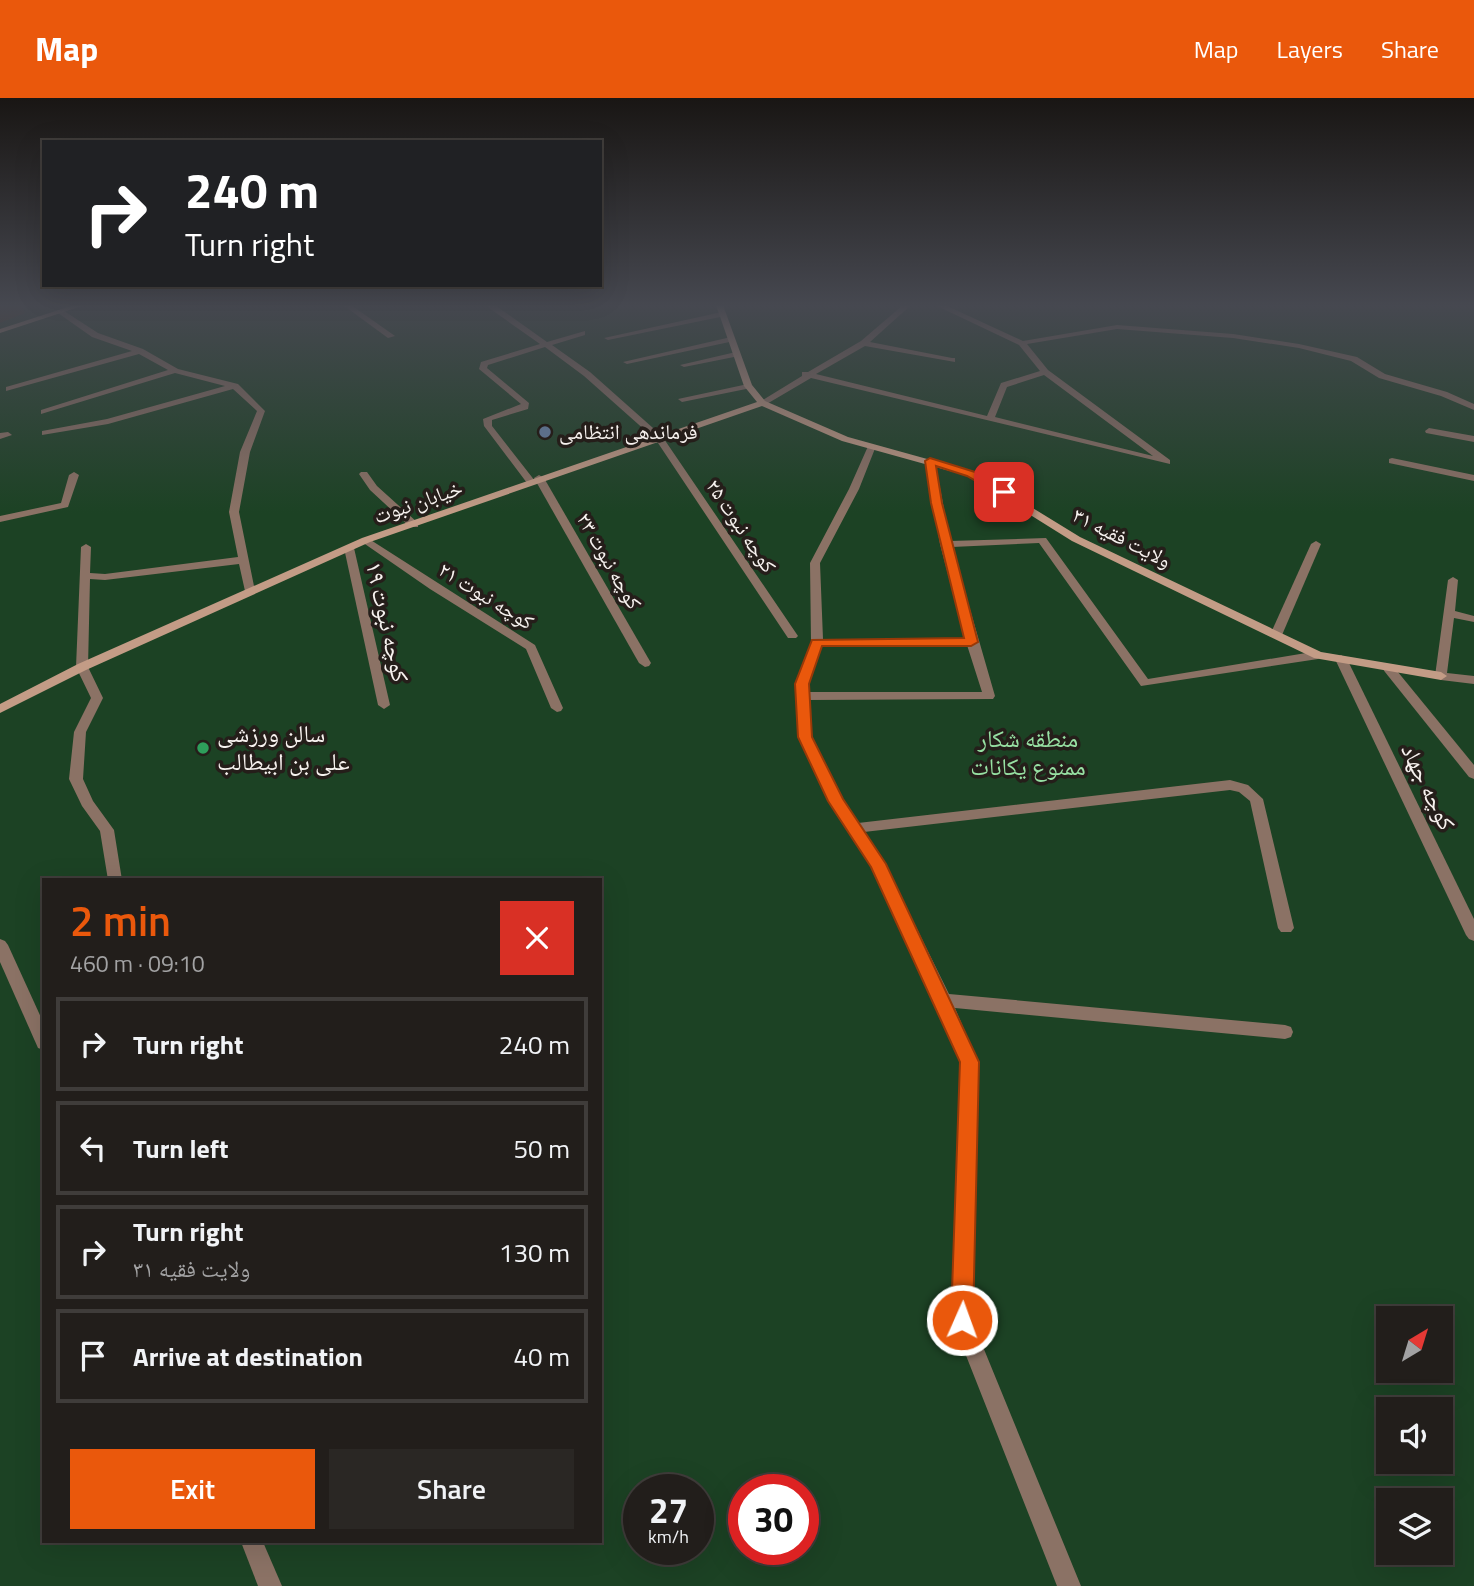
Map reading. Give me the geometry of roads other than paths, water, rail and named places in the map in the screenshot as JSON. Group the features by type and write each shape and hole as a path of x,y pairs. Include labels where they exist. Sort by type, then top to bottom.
{"street":[{"path":"9,389 59,374"},
{"path":"44,412 164,374"},
{"path":"189,374 235,386 261,411 245,452 234,512 250,591"},
{"name":"کوچه نبوت ۲۳","path":"490,374 525,403 519,411 487,419 488,426 535,480 645,663"},
{"name":"کوچه نبوت ۲۵","path":"583,374 659,438 792,636"},
{"path":"744,374 748,386 762,403 804,374"},
{"path":"807,374 1167,462 1048,374"},
{"path":"990,418 1004,385 1037,374"},
{"path":"1379,374 1444,394 1474,407"},
{"path":"45,433 108,421 235,386"},
{"path":"682,399 748,386"},
{"name":"خیابان نبوت","path":"0,709 82,667 366,540 414,526 535,480 762,403"},
{"name":"ولایت فقیه ۳۱","path":"762,403 845,439 971,474 1076,539 1318,655 1389,669 1474,680"},
{"path":"1429,431 1474,439"},
{"path":"872,446 854,489 815,563 817,642 802,684 805,737 836,801 878,864 944,1000 970,1062 962,1320 1069,1586"},
{"path":"803,696 989,696 971,642 945,544 930,461"},
{"path":"1392,461 1474,478"},
{"path":"364,474 373,488 414,526"},
{"path":"0,519 65,505 74,475"},
{"name":"کوچه نبوت ۲۱","path":"366,540 434,587 531,647 556,708"},
{"path":"945,544 1042,540 1145,682 1318,655"},
{"path":"1276,635 1316,544"},
{"path":"86,547 82,667 97,698 80,732 76,779 87,803 107,830 115,878"},
{"name":"کوچه نبوت ۱۹","path":"349,548 384,705"},
{"path":"84,576 105,577 243,560"},
{"path":"1441,676 1453,580"},
{"path":"1449,613 1474,619"},
{"path":"817,642 971,642"},
{"name":"کوچه جهاد","path":"1341,659 1474,935"},
{"path":"1389,669 1474,774"},
{"path":"854,828 1230,785 1243,788 1256,799 1286,928"},
{"path":"0,945 42,1037"},
{"path":"944,1000 1285,1032"},
{"path":"252,1543 271,1586"}],"place":[{"name":"فرماندهی انتظامی","path":"545,432"},
{"name":"سالن ورزشی علی بن ابیطالب","path":"203,748"}],"park label":[{"name":"منطقه شکار ممنوع یکانات","path":"1028,753"}]}
